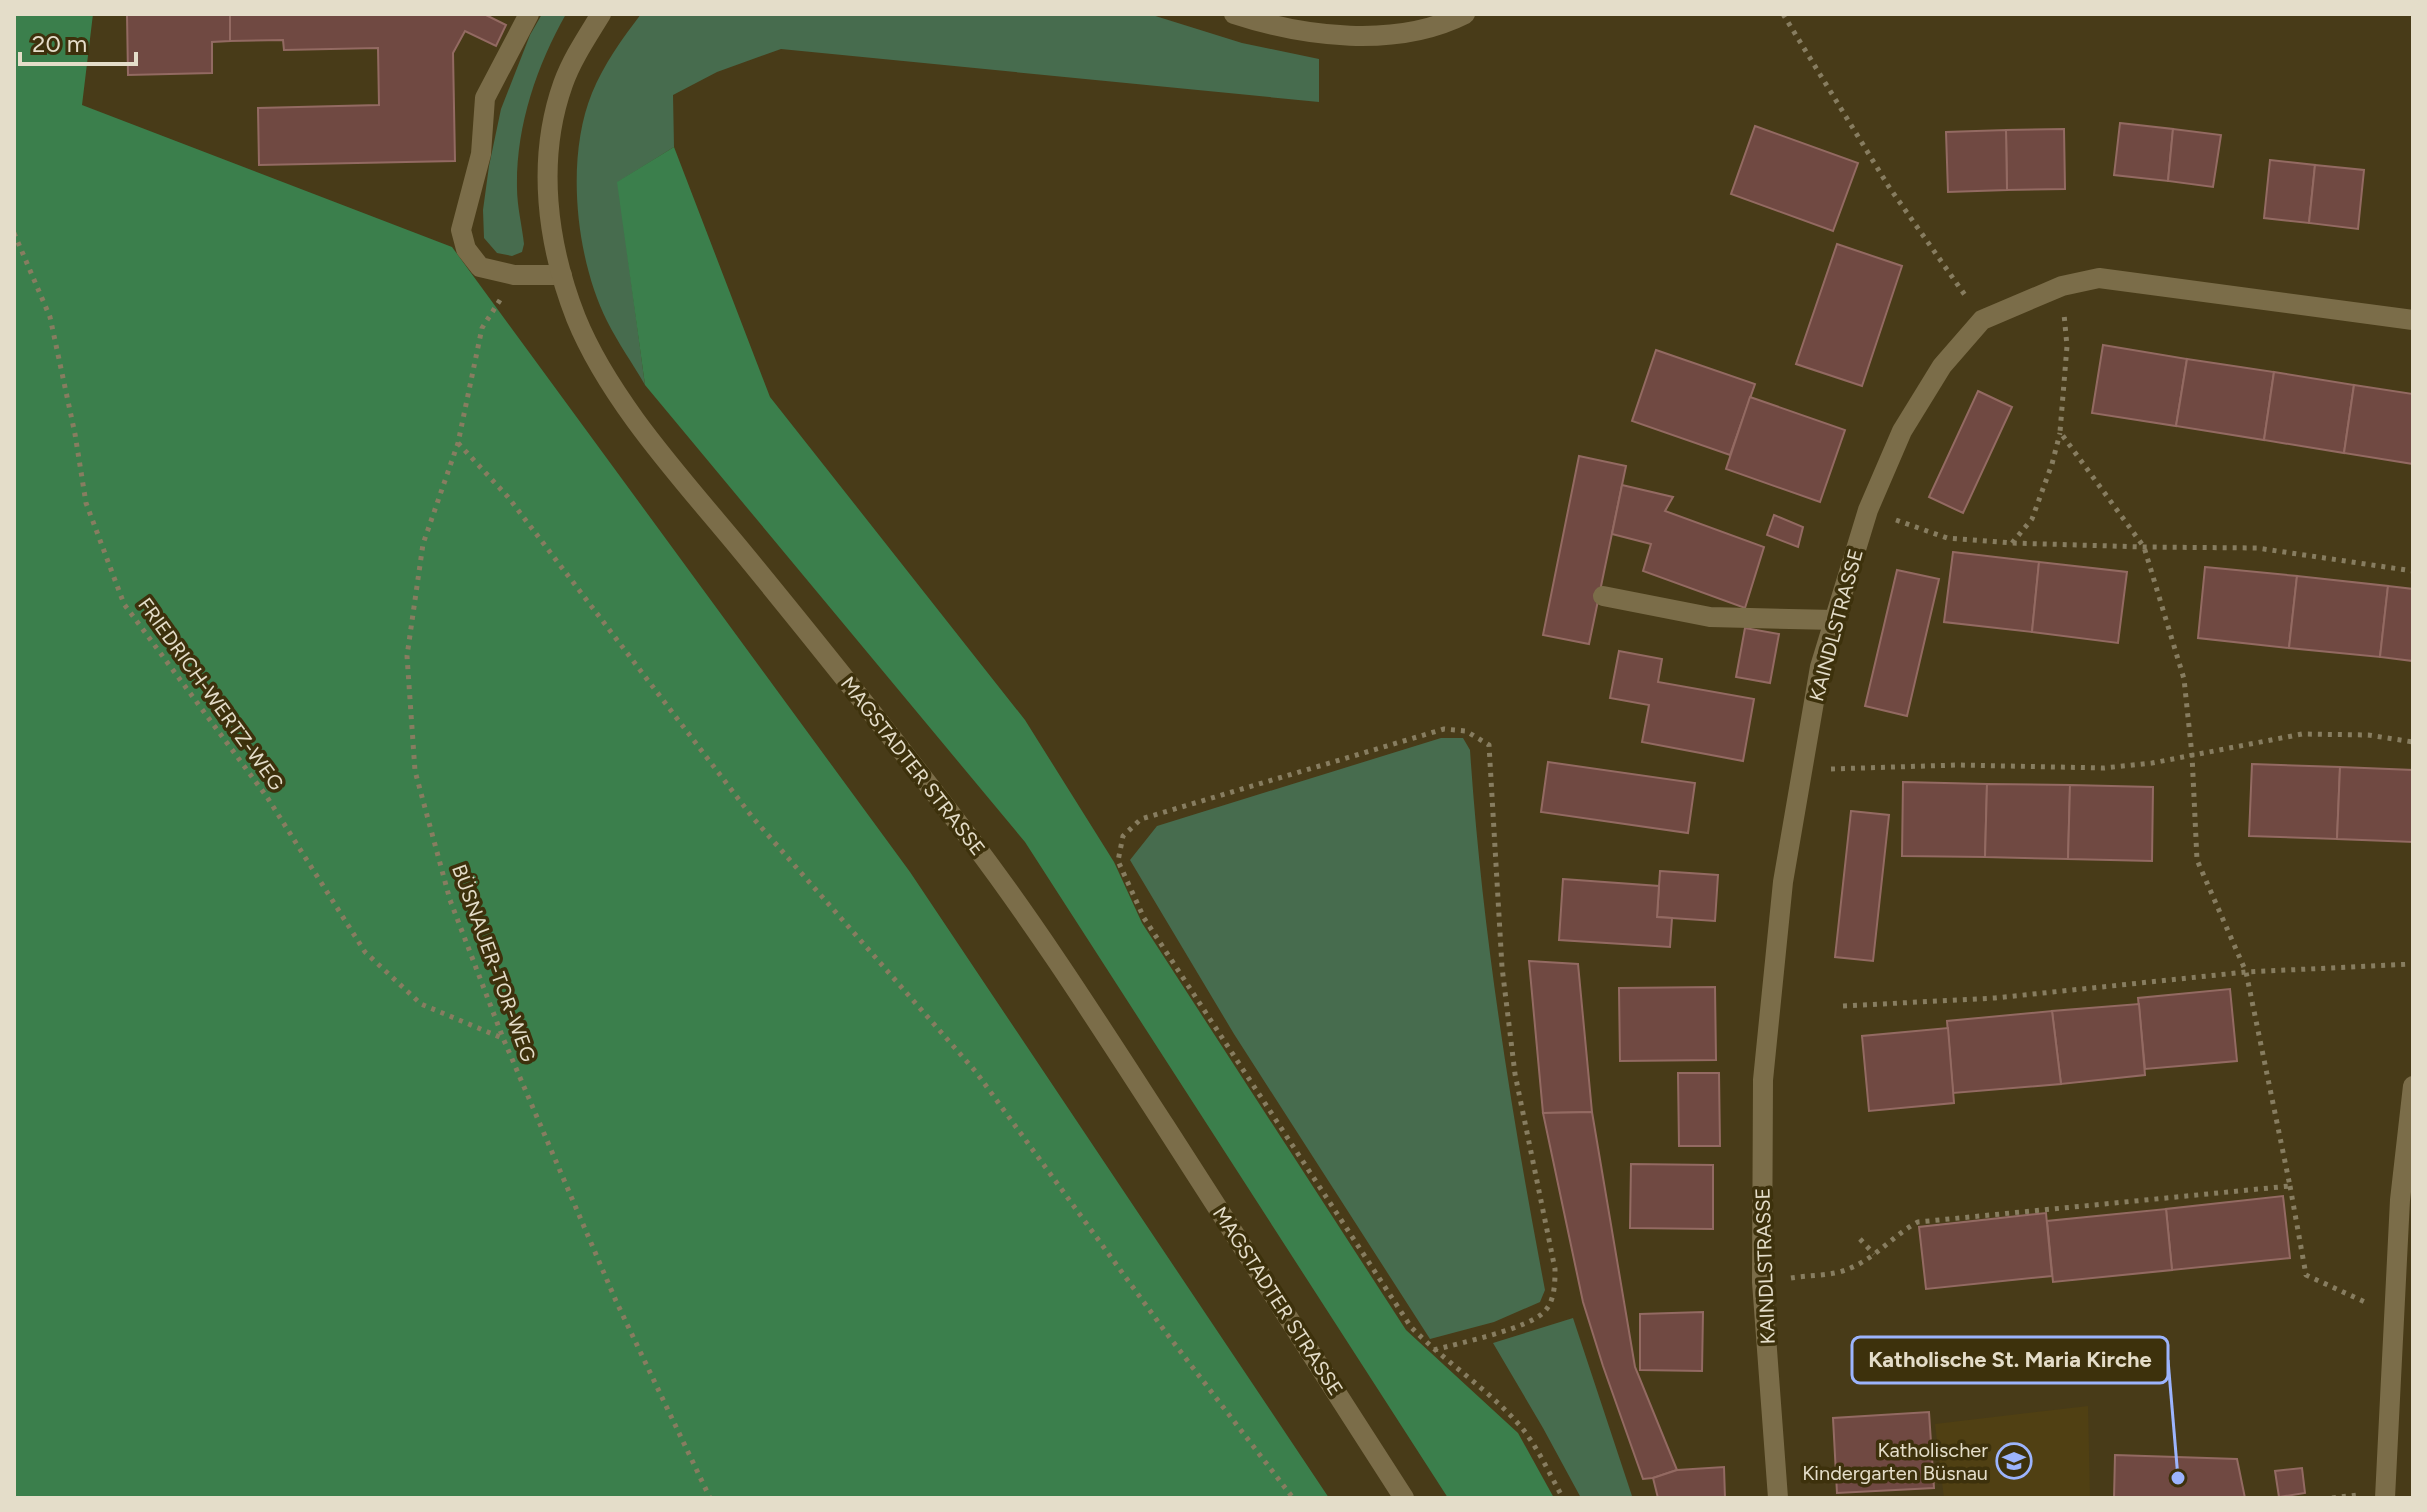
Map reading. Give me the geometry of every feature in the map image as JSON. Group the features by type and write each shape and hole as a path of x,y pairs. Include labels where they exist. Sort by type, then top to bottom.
{"street":[{"path":"529,14 485,98 481,154 461,230 466,249 480,267 514,275 562,275"},
{"name":"MAGSTADTER STRASSE","path":"601,14 580,48 554,112 547,180 549,214 562,275 577,319 604,371 646,433 859,694 992,869 1140,1087 1404,1498"},
{"path":"1234,14 1299,31 1363,36 1433,26 1465,14"},
{"name":"KAINDLSTRASSE","path":"1778,1498 1762,1282 1763,1080 1783,882 1820,667 1868,510 1902,431 1942,366 1982,320 2062,286 2099,278 2133,280 2413,320"},
{"path":"1603,596 1710,617 1835,620"},
{"path":"2385,1498 2400,1200 2413,1086"}],"path":[{"path":"1783,14 1889,187 1982,320"},
{"name":"FRIEDRICH-WERTZ-WEG","path":"14,233 50,317 86,503 124,604 267,797 365,952 421,1004 503,1038"},
{"name":"BÜSNAUER-TOR-WEG","path":"514,275 482,328 458,443 423,544 407,656 415,771 450,900 503,1038 616,1301 710,1498"},
{"path":"2012,543 2032,519 2060,432 2067,346 2062,286"},
{"path":"2060,432 2144,547 2184,679 2192,755 2197,860 2246,972 2306,1275 2395,1315"},
{"path":"458,443 508,497 753,818 976,1072 1167,1334 1293,1498"},
{"path":"1868,510 1947,538 2012,543 2257,548 2413,571"},
{"path":"1434,1350 1525,1324 1546,1311 1555,1290 1555,1269 1515,1074 1502,967 1489,745 1466,731 1444,729 1141,819 1123,836 1118,861 1144,918 1411,1327 1434,1350 1498,1403 1523,1430 1563,1498"},
{"path":"1802,770 1958,765 2104,768 2152,763 2302,734 2368,735 2413,742"},
{"path":"1843,1006 1995,998 2246,972 2413,964"},
{"path":"1762,1282 1848,1270 1874,1254 1902,1230 1918,1222 2290,1186"},
{"path":"1860,1239 1874,1254"},
{"path":"2332,1498 2357,1494"}],"shaded area":[{"name":"Katholischer Kindergarten Büsnau","path":"2088,1406 2090,1498 1944,1498 1935,1424"}],"green space":[{"path":"14,14 93,14 82,105 452,247 910,872 1329,1498 14,1498"},
{"path":"542,14 566,14 537,76 524,120 517,188 524,244 522,252 512,256 497,253 484,238 483,210 501,109 530,35"},
{"path":"641,14 1149,14 1242,43 1319,59 1319,102 781,49 717,72 673,95 674,147 618,182 645,385 611,329 596,296 582,239 577,178 584,119 592,93 614,52"},
{"path":"674,147 770,397 1025,720 1114,862 1142,923 1406,1330 1518,1433 1554,1498 1448,1498 1025,842 645,385 617,182"},
{"path":"1441,738 1463,738 1470,750 1482,886 1499,1021 1545,1290 1540,1302 1494,1322 1430,1339 1234,1034 1130,860 1157,826"},
{"path":"1573,1318 1632,1496 1581,1498 1493,1343"}],"building":[{"path":"127,14 230,14 230,41 212,42 212,73 128,75"},
{"path":"230,14 484,14 506,25 496,46 465,31 453,53 455,161 259,165 258,108 379,105 378,48 284,50 283,40 230,41"},
{"path":"2120,123 2173,129 2168,181 2114,175"},
{"path":"1755,126 1858,163 1833,231 1731,194"},
{"path":"2064,129 2065,189 2007,190 2006,130"},
{"path":"2173,129 2221,135 2213,187 2168,181"},
{"path":"2006,130 2007,190 1948,192 1946,132"},
{"path":"2270,160 2315,165 2309,223 2264,218"},
{"path":"2315,165 2364,170 2358,229 2309,223"},
{"path":"1837,244 1902,266 1862,386 1796,364"},
{"path":"2103,345 2187,359 2176,426 2092,413"},
{"path":"1656,350 1755,384 1730,455 1632,421"},
{"path":"2187,359 2274,372 2264,440 2176,426"},
{"path":"2274,372 2354,385 2344,453 2264,440"},
{"path":"2354,385 2413,394 2413,464 2344,453"},
{"path":"1978,391 2012,407 1963,513 1929,497"},
{"path":"1750,397 1845,430 1820,502 1726,469"},
{"path":"1579,456 1626,466 1589,644 1543,635"},
{"path":"1622,485 1673,497 1665,511 1764,547 1745,608 1643,571 1651,544 1612,534"},
{"path":"1774,515 1803,527 1798,547 1767,535"},
{"path":"1953,552 2039,562 2032,632 1944,622"},
{"path":"2039,562 2127,572 2118,643 2032,632"},
{"path":"2205,567 2297,576 2289,648 2198,638"},
{"path":"1897,570 1939,579 1907,716 1865,706"},
{"path":"2297,576 2388,586 2380,657 2289,648"},
{"path":"2388,586 2413,589 2413,661 2380,657"},
{"path":"1745,628 1779,634 1770,683 1736,677"},
{"path":"1619,651 1662,659 1658,682 1754,699 1743,761 1642,742 1649,705 1610,698"},
{"path":"1548,762 1695,783 1688,833 1541,812"},
{"path":"2252,764 2340,767 2337,839 2249,836"},
{"path":"2340,767 2413,770 2413,842 2337,839"},
{"path":"1903,782 1987,784 1985,857 1902,856"},
{"path":"1987,784 2070,785 2068,859 1985,857"},
{"path":"2070,785 2153,787 2152,861 2068,859"},
{"path":"1851,811 1889,815 1873,961 1835,957"},
{"path":"1660,871 1718,875 1715,921 1657,917"},
{"path":"1563,879 1659,886 1657,917 1672,918 1670,947 1559,940"},
{"path":"1529,961 1578,964 1592,1112 1543,1113"},
{"path":"1715,987 1716,1060 1620,1061 1619,988"},
{"path":"2230,989 2237,1061 2145,1069 2138,998"},
{"path":"2139,1004 2145,1075 2061,1084 2052,1011"},
{"path":"2052,1011 2061,1084 1953,1093 1947,1021"},
{"path":"1948,1028 1954,1103 1869,1111 1862,1036"},
{"path":"1678,1073 1719,1073 1720,1146 1679,1146"},
{"path":"1592,1112 1635,1367 1677,1470 1653,1478 1643,1479 1583,1302 1543,1113"},
{"path":"1631,1164 1713,1165 1713,1229 1630,1228"},
{"path":"2283,1196 2290,1258 2172,1270 2166,1209"},
{"path":"2166,1209 2172,1270 2053,1282 2047,1221"},
{"path":"2046,1213 2052,1276 1926,1289 1919,1227"},
{"path":"1703,1312 1702,1371 1640,1370 1640,1314"},
{"path":"1929,1412 1934,1488 1837,1493 1833,1418"},
{"path":"2115,1455 2237,1459 2245,1498 2114,1498"},
{"path":"1724,1467 1725,1498 1658,1498 1653,1478 1677,1470"},
{"path":"2302,1468 2305,1493 2279,1497 2275,1471"}],"place":[{"name":"Katholischer Kindergarten Büsnau","path":"2014,1461"},
{"name":"Katholische St. Maria Kirche","path":"2178,1478"}]}
